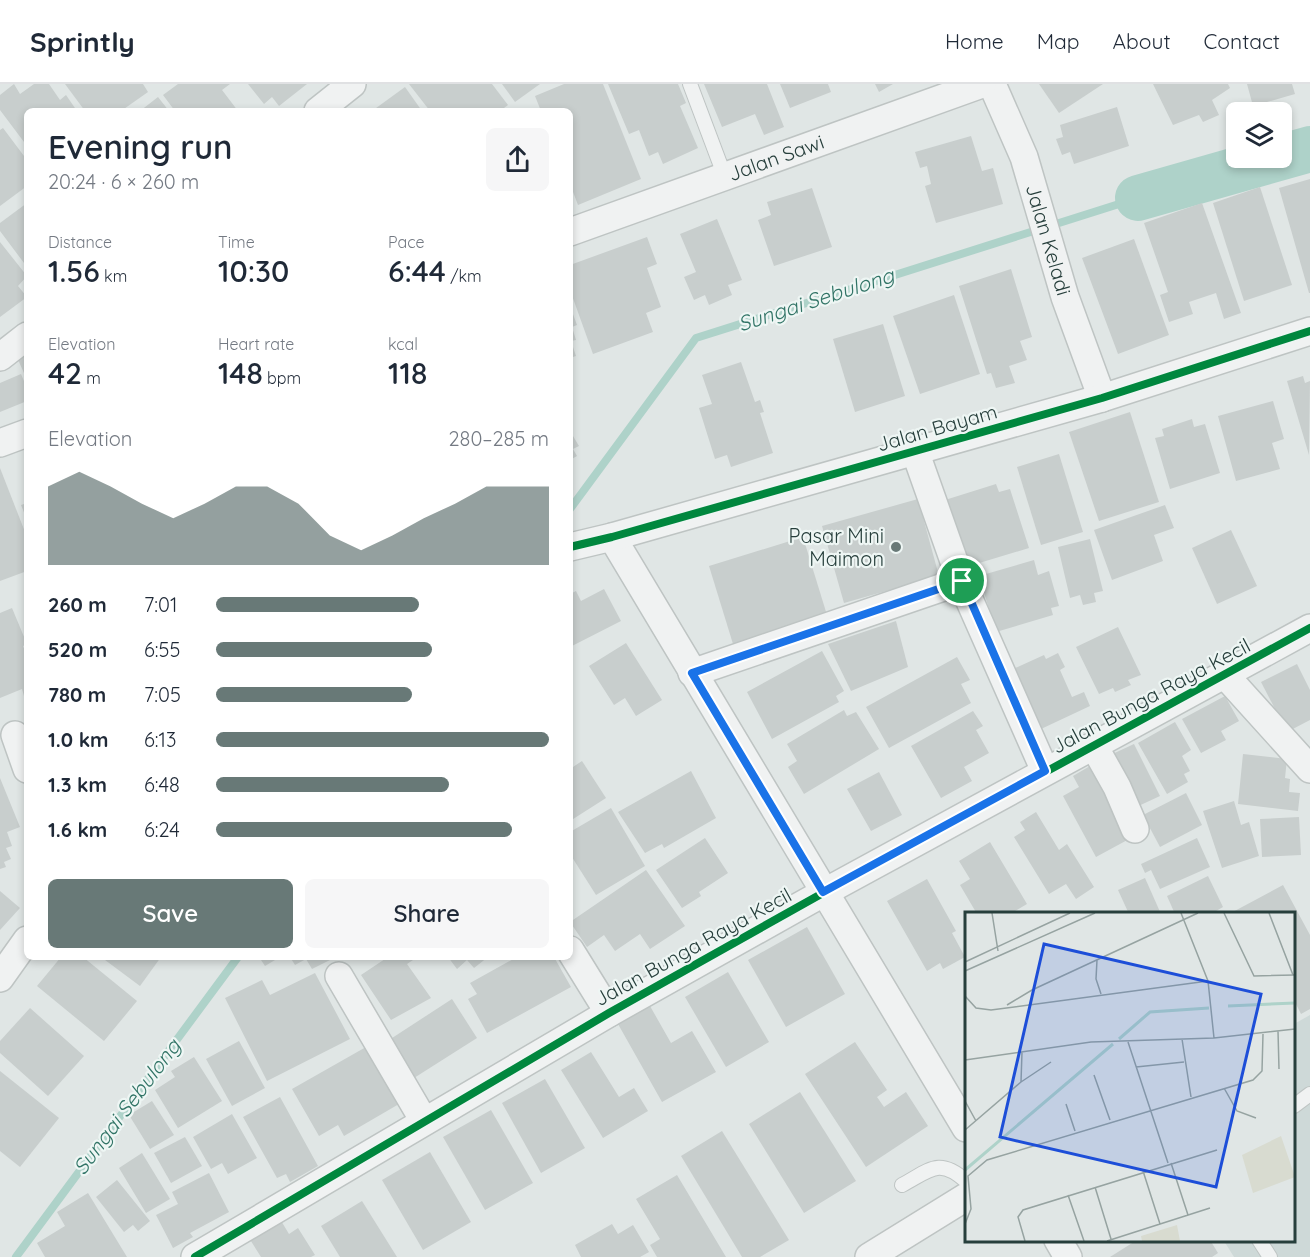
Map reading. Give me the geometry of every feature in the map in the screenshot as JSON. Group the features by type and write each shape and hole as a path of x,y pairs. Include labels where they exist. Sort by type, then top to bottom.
{"street":[{"path":"323,108 352,84"},
{"name":"Jalan Sawi","path":"573,231 982,84"},
{"name":"Jalan Keladi","path":"992,84 1024,157 1065,297 1102,398"},
{"name":"Jalan Bayam","path":"592,542 1102,398 1310,331"},
{"path":"0,357 24,338"},
{"path":"0,443 24,434"},
{"path":"915,451 962,581 1045,771"},
{"path":"592,542 692,673 965,1126"},
{"path":"692,673 962,581"},
{"name":"Jalan Bunga Raya Kecil","path":"195,1257 609,1013 823,892 1310,628"},
{"path":"1224,674 1310,769"},
{"path":"14,736 24,761"},
{"path":"1094,747 1117,787 1135,829"},
{"path":"0,978 24,944"},
{"path":"573,955 609,1013"},
{"path":"339,976 424,1121"},
{"path":"869,1257 965,1198"},
{"path":"1059,1242 1068,1257"}],"lane":[{"path":"690,84 724,177"},
{"path":"1295,1105 1310,1094"},
{"path":"902,1185 937,1167 949,1167 965,1180"},
{"path":"1261,1242 1270,1257"}],"shaded area":[{"path":"1310,1015 1310,1257 1234,1257 1225,1242 1295,1242 1295,1023"}],"building":[{"path":"14,84 20,94 34,84 49,84 60,100 66,95 75,108 24,108 24,142 0,110 0,95"},
{"path":"65,84 143,84 148,92 125,108 83,108"},
{"path":"178,84 230,84 222,90 236,108 173,108 163,95"},
{"path":"248,84 307,84 279,106 272,97 264,104"},
{"path":"409,84 492,84 508,105 504,108 428,108"},
{"path":"502,84 540,84 515,102"},
{"path":"564,84 603,84 641,179 578,205 573,192 573,108 540,108 535,96"},
{"path":"608,84 678,84 686,103 680,106 698,148 663,164 658,152 649,156 639,130 629,134"},
{"path":"704,84 767,84 784,127 764,135 755,114 722,127"},
{"path":"780,84 828,84 831,92 790,108"},
{"path":"875,84 893,84 879,92"},
{"path":"1039,84 1103,84 1059,113"},
{"path":"1153,84 1228,84 1230,88 1212,100 1219,115 1203,122 1199,115 1173,125"},
{"path":"1247,84 1292,84 1295,94 1267,102 1252,102"},
{"path":"405,87 420,108 376,108"},
{"path":"158,97 167,108 144,108"},
{"path":"1117,107 1129,146 1074,164 1070,152 1062,155 1056,139 1063,137 1060,125"},
{"path":"3,128 24,156 24,188 0,206 0,130"},
{"path":"971,136 982,171 993,168 1003,204 936,223 925,186 931,184 927,166 920,168 915,152"},
{"path":"1310,179 1310,293 1309,293 1279,188"},
{"path":"1260,187 1292,285 1244,301 1213,203"},
{"path":"812,188 832,247 774,266 758,220 771,215 767,202"},
{"path":"1202,203 1241,313 1224,319 1216,293 1189,302 1193,314 1169,322 1160,295 1168,292 1144,223"},
{"path":"24,205 24,263 0,231 0,223"},
{"path":"717,219 742,280 728,285 732,295 709,305 705,295 694,300 684,277 696,272 680,234"},
{"path":"647,237 657,264 647,268 661,307 646,313 653,332 593,354 573,298 573,264"},
{"path":"1134,239 1169,335 1118,354 1082,258"},
{"path":"0,242 24,272 24,279 18,286 24,293 24,299 0,317"},
{"path":"1011,269 1032,337 1020,341 1027,360 1009,366 1015,383 996,388 991,373 987,374 959,286"},
{"path":"954,295 980,374 920,394 893,316"},
{"path":"573,314 577,325 573,327"},
{"path":"883,324 905,396 855,412 833,339"},
{"path":"24,350 24,373 16,355"},
{"path":"741,362 755,402 760,400 764,412 760,413 773,453 731,467 727,455 715,459 699,408 712,404 702,375"},
{"path":"21,374 24,381 24,402 0,412 0,383"},
{"path":"1303,376 1305,383 1310,381 1309,455 1287,381"},
{"path":"1273,401 1284,439 1272,443 1280,469 1236,481 1218,416"},
{"path":"1130,412 1159,502 1099,521 1069,432"},
{"path":"1192,419 1194,427 1205,424 1220,473 1170,489 1155,438 1164,436 1162,429"},
{"path":"573,436 579,446 573,449"},
{"path":"1059,454 1083,532 1041,545 1017,467"},
{"path":"0,468 24,529 24,572 0,581"},
{"path":"996,484 999,492 1010,489 1029,548 966,567 945,500"},
{"name":"Pasar Mini Maimon","path":"918,499 939,576 844,603 822,526"},
{"path":"1165,505 1174,528 1154,535 1163,561 1112,580 1094,530"},
{"path":"1231,530 1257,586 1217,604 1192,548"},
{"path":"803,537 827,615 733,644 709,566"},
{"path":"1090,539 1103,591 1094,593 1096,602 1083,605 1080,595 1070,598 1058,547"},
{"path":"1034,560 1038,575 1049,571 1059,606 1051,608 1053,615 996,632 979,576"},
{"path":"604,589 621,621 573,645 573,592 576,591 581,601"},
{"path":"12,608 24,637 24,696 22,689 0,698 0,613"},
{"path":"896,621 908,667 851,691 828,644"},
{"path":"1118,627 1141,675 1128,680 1131,685 1115,692 1113,688 1099,694 1076,647"},
{"path":"626,643 662,700 636,716 625,698 614,705 589,666"},
{"path":"822,651 844,691 836,696 839,702 772,739 747,692"},
{"path":"1058,653 1065,667 1060,670 1072,697 1084,692 1090,706 1041,729 1013,669 1044,655 1046,659"},
{"path":"957,657 970,680 961,684 971,703 889,748 866,707"},
{"path":"1297,664 1310,690 1310,720 1287,732 1261,682"},
{"path":"1225,696 1239,721 1221,731 1226,740 1201,753 1182,719"},
{"path":"844,710 847,716 856,712 879,749 804,794 788,767 797,761 787,744"},
{"path":"973,711 983,726 976,730 989,753 964,767 972,781 941,798 911,746"},
{"path":"1175,722 1191,750 1182,756 1190,771 1184,774 1188,782 1167,794 1138,743"},
{"path":"1134,744 1160,796 1132,809 1106,757"},
{"path":"1243,754 1287,759 1285,778 1290,779 1289,792 1300,793 1298,811 1238,804"},
{"path":"582,761 606,798 573,819 573,767"},
{"path":"1090,766 1131,838 1096,857 1063,796 1079,787 1073,776"},
{"path":"691,771 716,818 664,848 662,844 645,853 618,812"},
{"path":"879,772 902,815 871,831 847,789"},
{"path":"0,778 20,827 7,832 12,846 6,848 11,859 4,862 6,867 0,869"},
{"path":"1186,793 1202,825 1160,847 1143,815"},
{"path":"1234,801 1241,825 1249,822 1259,856 1222,868 1203,811"},
{"path":"611,808 645,866 596,895 573,859 573,830"},
{"path":"1036,812 1059,850 1067,844 1094,887 1076,899 1066,884 1049,894 1014,837 1025,830 1020,822"},
{"path":"1299,817 1301,855 1262,857 1260,819"},
{"path":"705,838 728,873 699,892 701,896 682,908 656,870"},
{"path":"1197,838 1210,867 1160,889 1151,870 1145,873 1141,864"},
{"path":"990,842 1027,904 1013,912 976,912 960,885 970,879 959,861"},
{"path":"646,870 685,926 650,949 640,934 615,951 604,935 587,947 573,926 573,920"},
{"path":"1208,876 1223,907 1214,912 1174,912 1167,896"},
{"path":"1145,878 1160,912 1128,912 1118,890"},
{"path":"927,879 956,931 952,933 965,957 943,969 940,963 927,971 887,901"},
{"path":"1283,885 1310,935 1310,1009 1301,1014 1295,1002 1295,912 1233,912"},
{"path":"0,891 20,908 0,930"},
{"path":"807,927 845,994 786,1027 748,960"},
{"path":"59,960 87,960 137,1001 104,1041 37,986"},
{"path":"105,960 159,960 140,986"},
{"path":"261,960 275,960 265,966"},
{"path":"292,960 304,960 295,965"},
{"path":"307,960 330,960 312,969"},
{"path":"384,960 413,960 407,964 431,998 391,1020 361,975"},
{"path":"450,960 467,960 457,969"},
{"path":"467,960 484,960 474,968"},
{"path":"512,960 556,960 571,987 487,1033 468,999 477,994 470,983"},
{"path":"728,972 769,1042 726,1067 685,997"},
{"path":"315,973 350,1039 267,1081 225,998 262,980 270,995"},
{"path":"452,999 477,1038 414,1078 389,1040"},
{"path":"650,1006 671,1043 692,1031 716,1072 662,1102 618,1024"},
{"path":"30,1008 84,1056 48,1096 0,1053 0,1041"},
{"path":"239,1041 265,1088 232,1106 206,1059"},
{"path":"855,1042 887,1090 877,1097 884,1107 906,1092 928,1126 866,1167 805,1074"},
{"path":"366,1047 399,1104 344,1136 338,1125 319,1136 292,1089"},
{"path":"591,1052 619,1097 634,1088 648,1111 603,1138 561,1070"},
{"path":"194,1057 222,1101 178,1128 155,1090 175,1077 171,1071"},
{"path":"0,1071 59,1118 20,1167 0,1151"},
{"path":"545,1079 585,1148 541,1173 502,1103"},
{"path":"800,1092 856,1181 804,1213 749,1124"},
{"path":"280,1097 318,1166 290,1182 286,1174 277,1178 243,1117"},
{"path":"152,1101 174,1135 150,1149 129,1115"},
{"path":"491,1110 533,1183 485,1210 443,1137"},
{"path":"232,1114 257,1158 228,1174 222,1163 211,1169 193,1137"},
{"path":"722,1131 789,1240 760,1257 742,1257 681,1156"},
{"path":"185,1137 202,1166 171,1183 154,1153"},
{"path":"430,1152 471,1222 423,1250 382,1180"},
{"path":"142,1153 170,1199 146,1213 119,1168"},
{"path":"209,1173 229,1212 190,1233 193,1237 173,1248 156,1215 178,1204 172,1192"},
{"path":"677,1175 726,1257 657,1257 650,1245 660,1239 636,1199"},
{"path":"117,1180 150,1221 138,1231 133,1225 124,1232 96,1197"},
{"path":"88,1193 127,1257 45,1257 37,1243 65,1226 57,1212"},
{"path":"362,1201 397,1257 340,1257 321,1226"},
{"path":"280,1219 289,1234 298,1228 315,1255 311,1257 261,1257 249,1238"},
{"path":"612,1224 618,1234 633,1225 649,1252 640,1257 581,1257 575,1245"},
{"path":"1134,1242 1211,1242 1218,1253 1212,1257 1110,1257"}],"waterway":[{"path":"1138,198 1310,149"},
{"name":"Sungai Sebulong","path":"573,505 696,338 1138,198"},
{"name":"Sungai Sebulong","path":"16,1257 236,960"}],"cycle path":[{"path":"573,546 1102,398 1310,331"},
{"path":"195,1257 609,1013 823,893 1310,628"}],"place":[{"name":"Pasar Mini Maimon","path":"896,547"}],"route":[{"path":"962,581 1045,771 823,892 692,673 962,581"}]}
